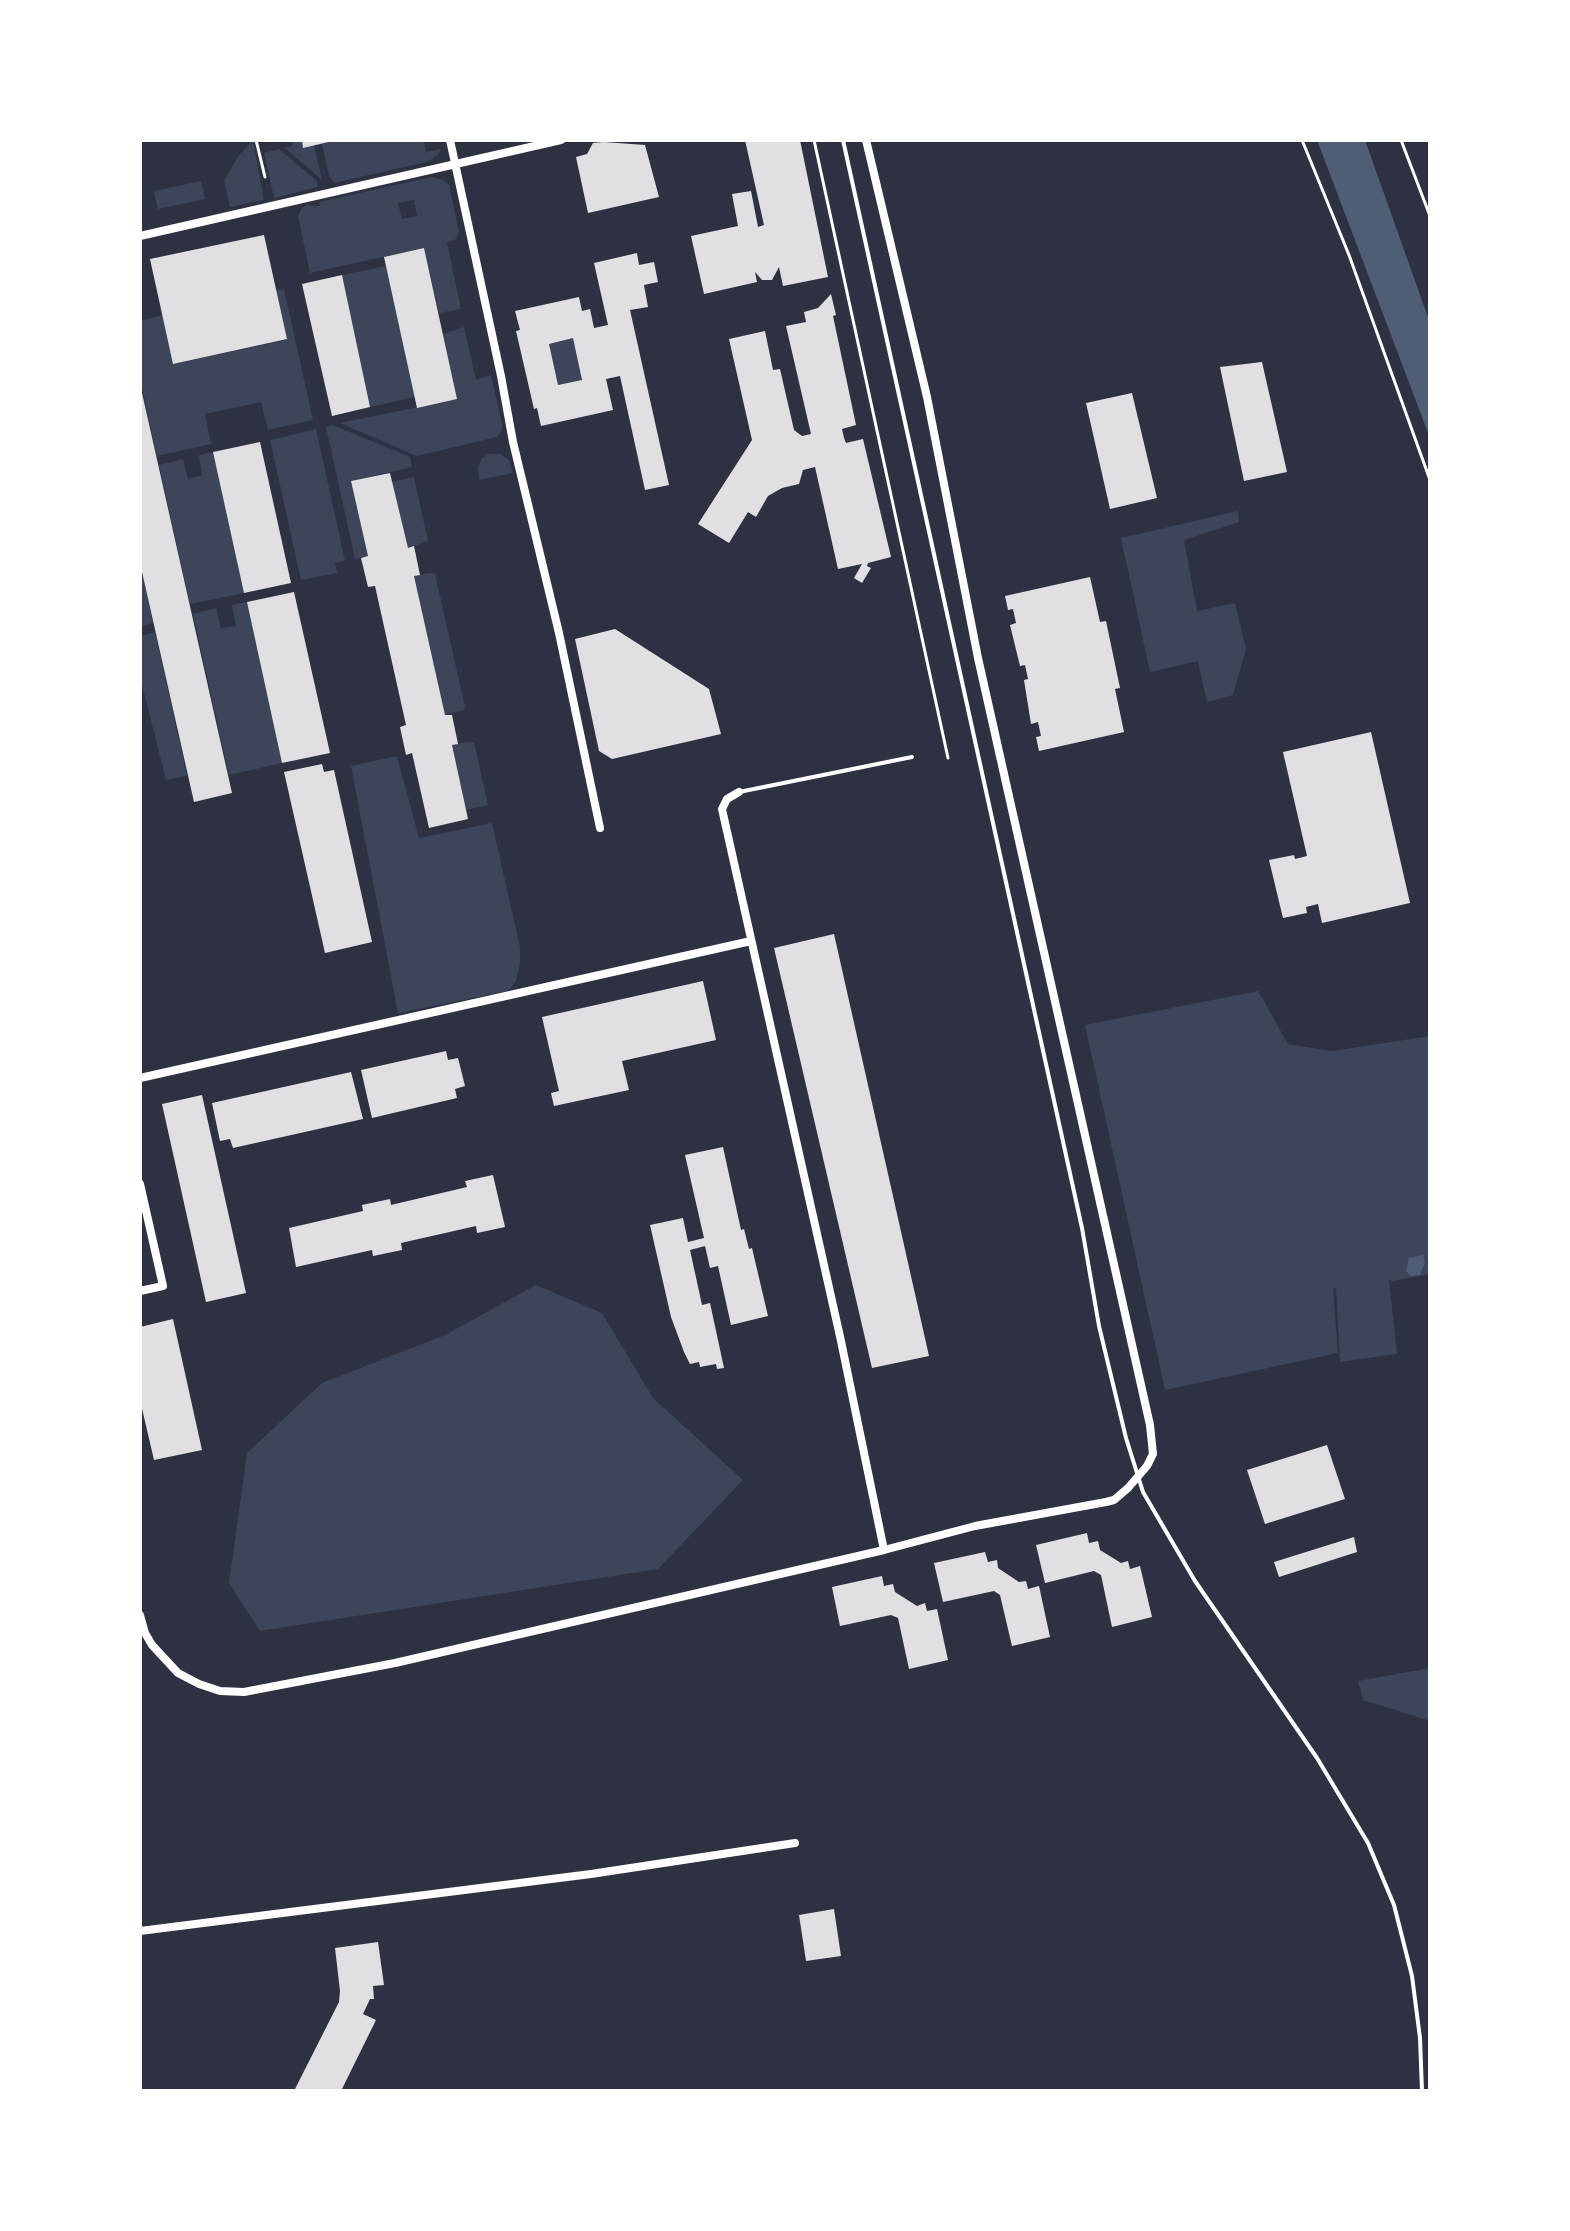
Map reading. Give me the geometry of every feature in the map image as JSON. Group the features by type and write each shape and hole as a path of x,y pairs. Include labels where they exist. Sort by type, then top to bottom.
{"street":[{"path":"450,140 523,488 559,633 600,828"},
{"path":"140,236 561,140"},
{"path":"140,1615 152,1645 178,1673 220,1691 244,1692 395,1663 884,1550 975,1526 1114,1500 1139,1478 1153,1454 1150,1425 995,734 927,397 866,140"},
{"path":"739,792 727,799 722,809 841,1341 884,1550"},
{"path":"140,1078 751,941"},
{"path":"140,1184 163,1286 140,1291"},
{"path":"140,1931 591,1874 795,1843"}],"lane":[{"path":"843,140 1082,1228 1099,1326 1126,1438 1143,1492 1195,1581 1317,1758 1368,1843 1394,1905 1412,1976 1420,2038 1422,2091"},
{"path":"739,792 912,757"}],"path":[{"path":"256,140 265,177"},
{"path":"814,140 948,758"},
{"path":"1302,140 1349,255 1430,480"},
{"path":"1401,140 1430,216"}],"shaded area":[{"path":"253,140 264,200 230,207 224,181 237,158"},
{"path":"292,140 302,140 304,148 314,145 322,180 285,148 293,146"},
{"path":"338,140 424,140 426,152 441,149 437,156 427,162 334,183 329,176 322,144"},
{"path":"1317,140 1365,140 1430,323 1430,438"},
{"path":"279,149 317,181 318,187 274,198 264,153"},
{"path":"431,177 443,180 449,185 459,232 455,240 447,242 461,309 439,313 424,248 310,273 298,216 302,208 309,204 320,206 319,202","holes":["414,200 417,216 402,219 398,203"]},
{"path":"201,181 205,199 158,209 154,191"},
{"path":"386,266 415,397 370,407 342,275"},
{"path":"284,289 313,420 268,430 261,402 205,414 211,444 157,456 140,378 140,321 163,315 174,364 286,340 275,291"},
{"path":"464,327 476,380 491,375 502,424 497,437 417,456 340,423 457,399 443,334"},
{"path":"573,338 582,380 558,385 549,344"},
{"path":"333,425 410,457 412,467 351,481 368,556 355,559 326,427"},
{"path":"316,429 345,561 335,563 337,573 301,580 270,440"},
{"path":"213,452 244,593 190,604 159,465 183,459 188,479 202,475 199,455"},
{"path":"500,454 509,460 513,473 479,480 478,467 482,458"},
{"path":"414,477 428,541 408,548 392,482"},
{"path":"1238,511 1239,522 1184,540 1197,611 1235,603 1246,649 1233,695 1207,702 1198,661 1150,672 1121,538"},
{"path":"140,563 153,623 140,627"},
{"path":"435,574 465,707 464,710 445,715 414,576"},
{"path":"247,602 282,763 229,775 193,614 216,608 221,628 236,626 232,605"},
{"path":"155,632 187,776 166,780 140,677 140,636"},
{"path":"474,742 488,805 466,810 452,745"},
{"path":"397,756 419,838 492,823 520,947 516,981 508,991 398,1013 351,766"},
{"path":"1258,991 1288,1044 1332,1051 1430,1036 1430,1274 1389,1280 1397,1354 1340,1362 1336,1288 1333,1289 1338,1353 1165,1390 1085,1025"},
{"path":"1423,1255 1425,1262 1420,1275 1411,1276 1406,1271 1409,1258"},
{"path":"536,1285 602,1313 653,1398 743,1480 658,1569 260,1631 229,1583 247,1453 322,1383 445,1335"},
{"path":"1430,1668 1430,1721 1363,1700 1358,1681"}],"building":[{"path":"302,140 332,140 333,141 303,148"},
{"path":"745,140 800,140 828,277 783,286 779,267 772,280 762,280 755,272 757,282 704,294 691,236 738,226 732,194 751,191 758,227 764,225"},
{"path":"593,143 645,145 659,197 588,213 576,157 587,154"},
{"path":"264,235 287,339 173,364 150,259"},
{"path":"424,248 457,399 417,408 384,257"},
{"path":"637,253 639,265 654,262 658,282 644,285 648,307 630,310 669,485 645,490 620,376 606,379 613,410 541,426 537,408 534,409 516,331 520,330 515,311 579,297 582,311 590,309 594,328 608,325 594,263","holes":["573,338 582,380 558,385 549,344"]},
{"path":"342,275 370,407 332,416 302,284"},
{"path":"831,294 856,425 842,429 844,438 846,443 863,439 891,557 868,563 867,566 871,568 862,583 854,578 862,564 838,569 815,467 803,470 799,484 782,488 768,496 756,517 748,512 729,543 698,524 752,440 729,339 765,331 773,370 780,369 794,430 802,436 811,434 786,326 806,322 804,312 818,308"},
{"path":"1262,362 1287,472 1244,481 1220,367"},
{"path":"140,384 232,793 194,802 140,563"},
{"path":"1132,393 1157,498 1110,509 1086,403"},
{"path":"260,442 291,583 244,593 213,452"},
{"path":"390,473 408,548 414,546 420,575 414,576 445,715 452,715 458,744 452,745 468,819 429,828 412,753 406,755 400,727 406,725 375,586 368,587 361,558 368,556 351,481"},
{"path":"1090,577 1100,622 1106,621 1120,688 1115,689 1124,732 1039,751 1036,737 1041,736 1038,722 1031,724 1024,680 1028,679 1025,665 1020,666 1010,625 1016,623 1013,609 1008,610 1005,596"},
{"path":"294,592 330,753 282,763 247,602"},
{"path":"615,629 709,689 721,734 612,759 599,751 575,639"},
{"path":"1371,732 1410,903 1322,923 1318,904 1306,907 1307,913 1283,918 1269,860 1307,856 1283,752"},
{"path":"322,764 324,772 334,770 372,942 325,953 284,772"},
{"path":"834,934 929,1356 872,1368 774,948"},
{"path":"703,981 716,1040 622,1061 629,1090 554,1106 551,1093 559,1091 542,1017"},
{"path":"446,1051 448,1060 458,1058 465,1086 455,1089 457,1098 372,1118 361,1070"},
{"path":"351,1072 363,1119 233,1148 230,1139 220,1141 212,1103"},
{"path":"202,1095 246,1293 206,1302 162,1104"},
{"path":"723,1147 741,1230 744,1229 749,1249 752,1248 768,1316 731,1325 718,1266 710,1268 705,1246 690,1250 702,1305 710,1303 724,1368 717,1369 716,1364 700,1367 699,1362 690,1364 684,1352 671,1317 650,1225 683,1218 688,1242 704,1238 685,1155"},
{"path":"493,1175 505,1227 477,1233 476,1226 401,1243 402,1250 373,1256 372,1250 296,1267 289,1228 363,1211 362,1205 390,1199 391,1205 467,1187 465,1181"},
{"path":"173,1319 202,1450 154,1460 140,1400 140,1327"},
{"path":"1327,1445 1345,1499 1265,1524 1247,1470"},
{"path":"1087,1533 1089,1543 1098,1541 1100,1550 1121,1563 1128,1561 1130,1569 1140,1566 1152,1617 1112,1627 1101,1575 1094,1571 1045,1583 1036,1545"},
{"path":"1354,1537 1357,1552 1279,1577 1274,1562"},
{"path":"985,1552 988,1562 997,1560 998,1568 1019,1582 1026,1581 1028,1589 1039,1586 1050,1637 1012,1646 1000,1595 994,1591 943,1602 934,1563"},
{"path":"882,1576 884,1586 893,1584 895,1592 917,1606 925,1603 927,1611 937,1609 948,1660 909,1669 898,1618 891,1615 840,1626 832,1587"},
{"path":"834,1909 841,1956 806,1961 799,1915"},
{"path":"378,1942 384,1985 373,1986 374,1999 370,1999 363,2014 376,2020 341,2091 294,2091 339,2002 335,1948"}]}
